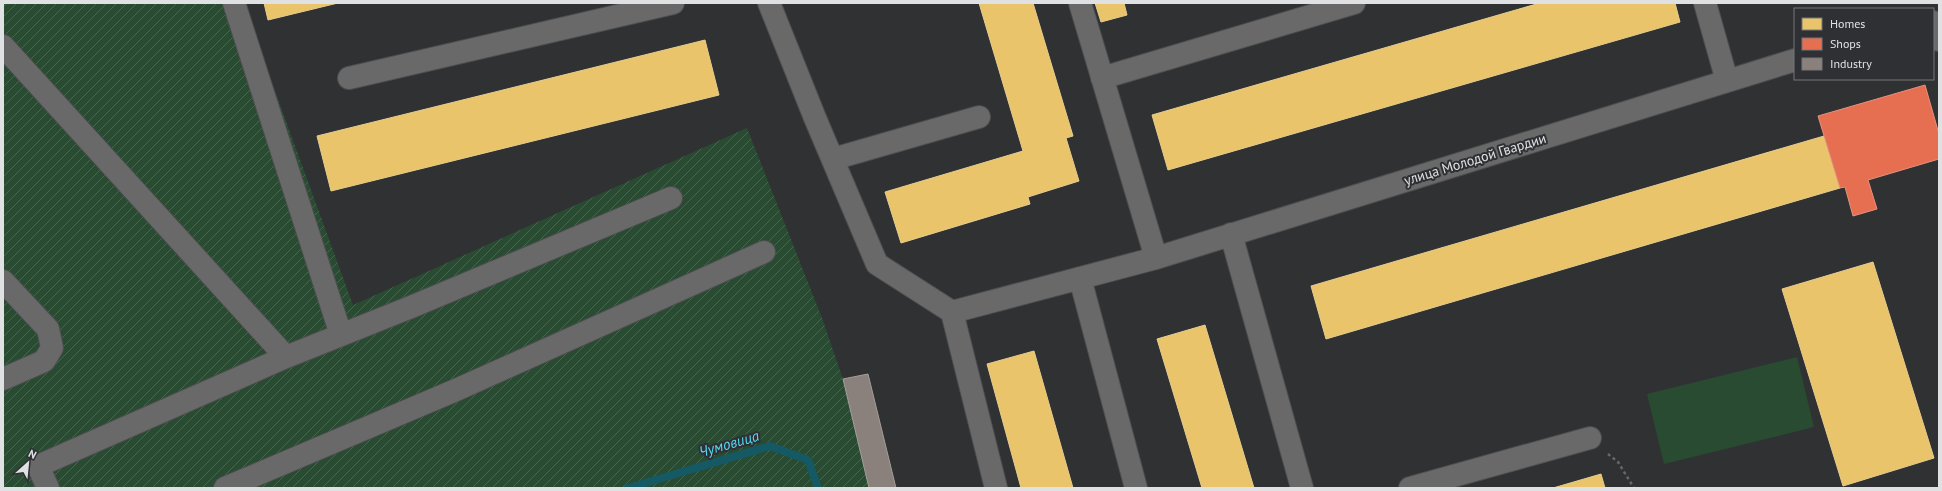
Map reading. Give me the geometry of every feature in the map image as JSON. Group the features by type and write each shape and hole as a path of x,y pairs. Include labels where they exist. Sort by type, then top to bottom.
{"street":[{"path":"234,3 341,335"},
{"path":"349,78 673,3"},
{"path":"769,3 877,264 952,312 996,488"},
{"path":"1080,3 1156,258"},
{"path":"1102,78 1354,3"},
{"path":"1705,3 1727,81"},
{"path":"1934,25 1939,40"},
{"path":"3,46 286,357"},
{"name":"улица Молодой Гвардии","path":"952,312 1156,258 1794,60"},
{"path":"833,159 980,117"},
{"path":"48,488 38,466 286,357 671,198"},
{"path":"1230,234 1302,488"},
{"path":"225,488 456,390 764,252"},
{"path":"1080,278 1136,488"},
{"path":"3,280 48,329 52,348 44,361 3,379"},
{"path":"1410,488 1590,438"}],"path":[{"path":"1590,438 1618,462 1634,488"}],"green space":[{"path":"3,3 243,3 353,305 747,128 822,318 843,379 869,488 3,488"},
{"path":"1797,357 1814,427 1664,464 1647,394"}],"building: Homes":[{"path":"264,3 338,3 268,20"},
{"path":"979,3 1033,3 1073,136 1066,138 1079,181 1028,197 1030,204 901,243 885,192 1023,151"},
{"path":"1095,3 1124,3 1127,15 1101,22"},
{"path":"1540,3 1675,3 1680,22 1168,170 1152,115"},
{"path":"705,40 719,95 331,191 317,136"},
{"path":"1824,136 1840,188 1326,339 1311,286"},
{"path":"1873,262 1934,458 1843,486 1782,289"},
{"path":"1205,325 1254,488 1202,488 1157,339"},
{"path":"1034,351 1073,488 1021,488 987,364"},
{"path":"1601,474 1605,488 1553,488"}],"building: Shops":[{"path":"1925,85 1939,134 1939,159 1868,180 1877,209 1853,216 1845,187 1840,188 1818,116"}],"building: Industry":[{"path":"868,374 896,488 869,488 843,379"}],"waterway":[{"name":"Чумовица","path":"628,488 770,446 808,460 818,488"}]}
